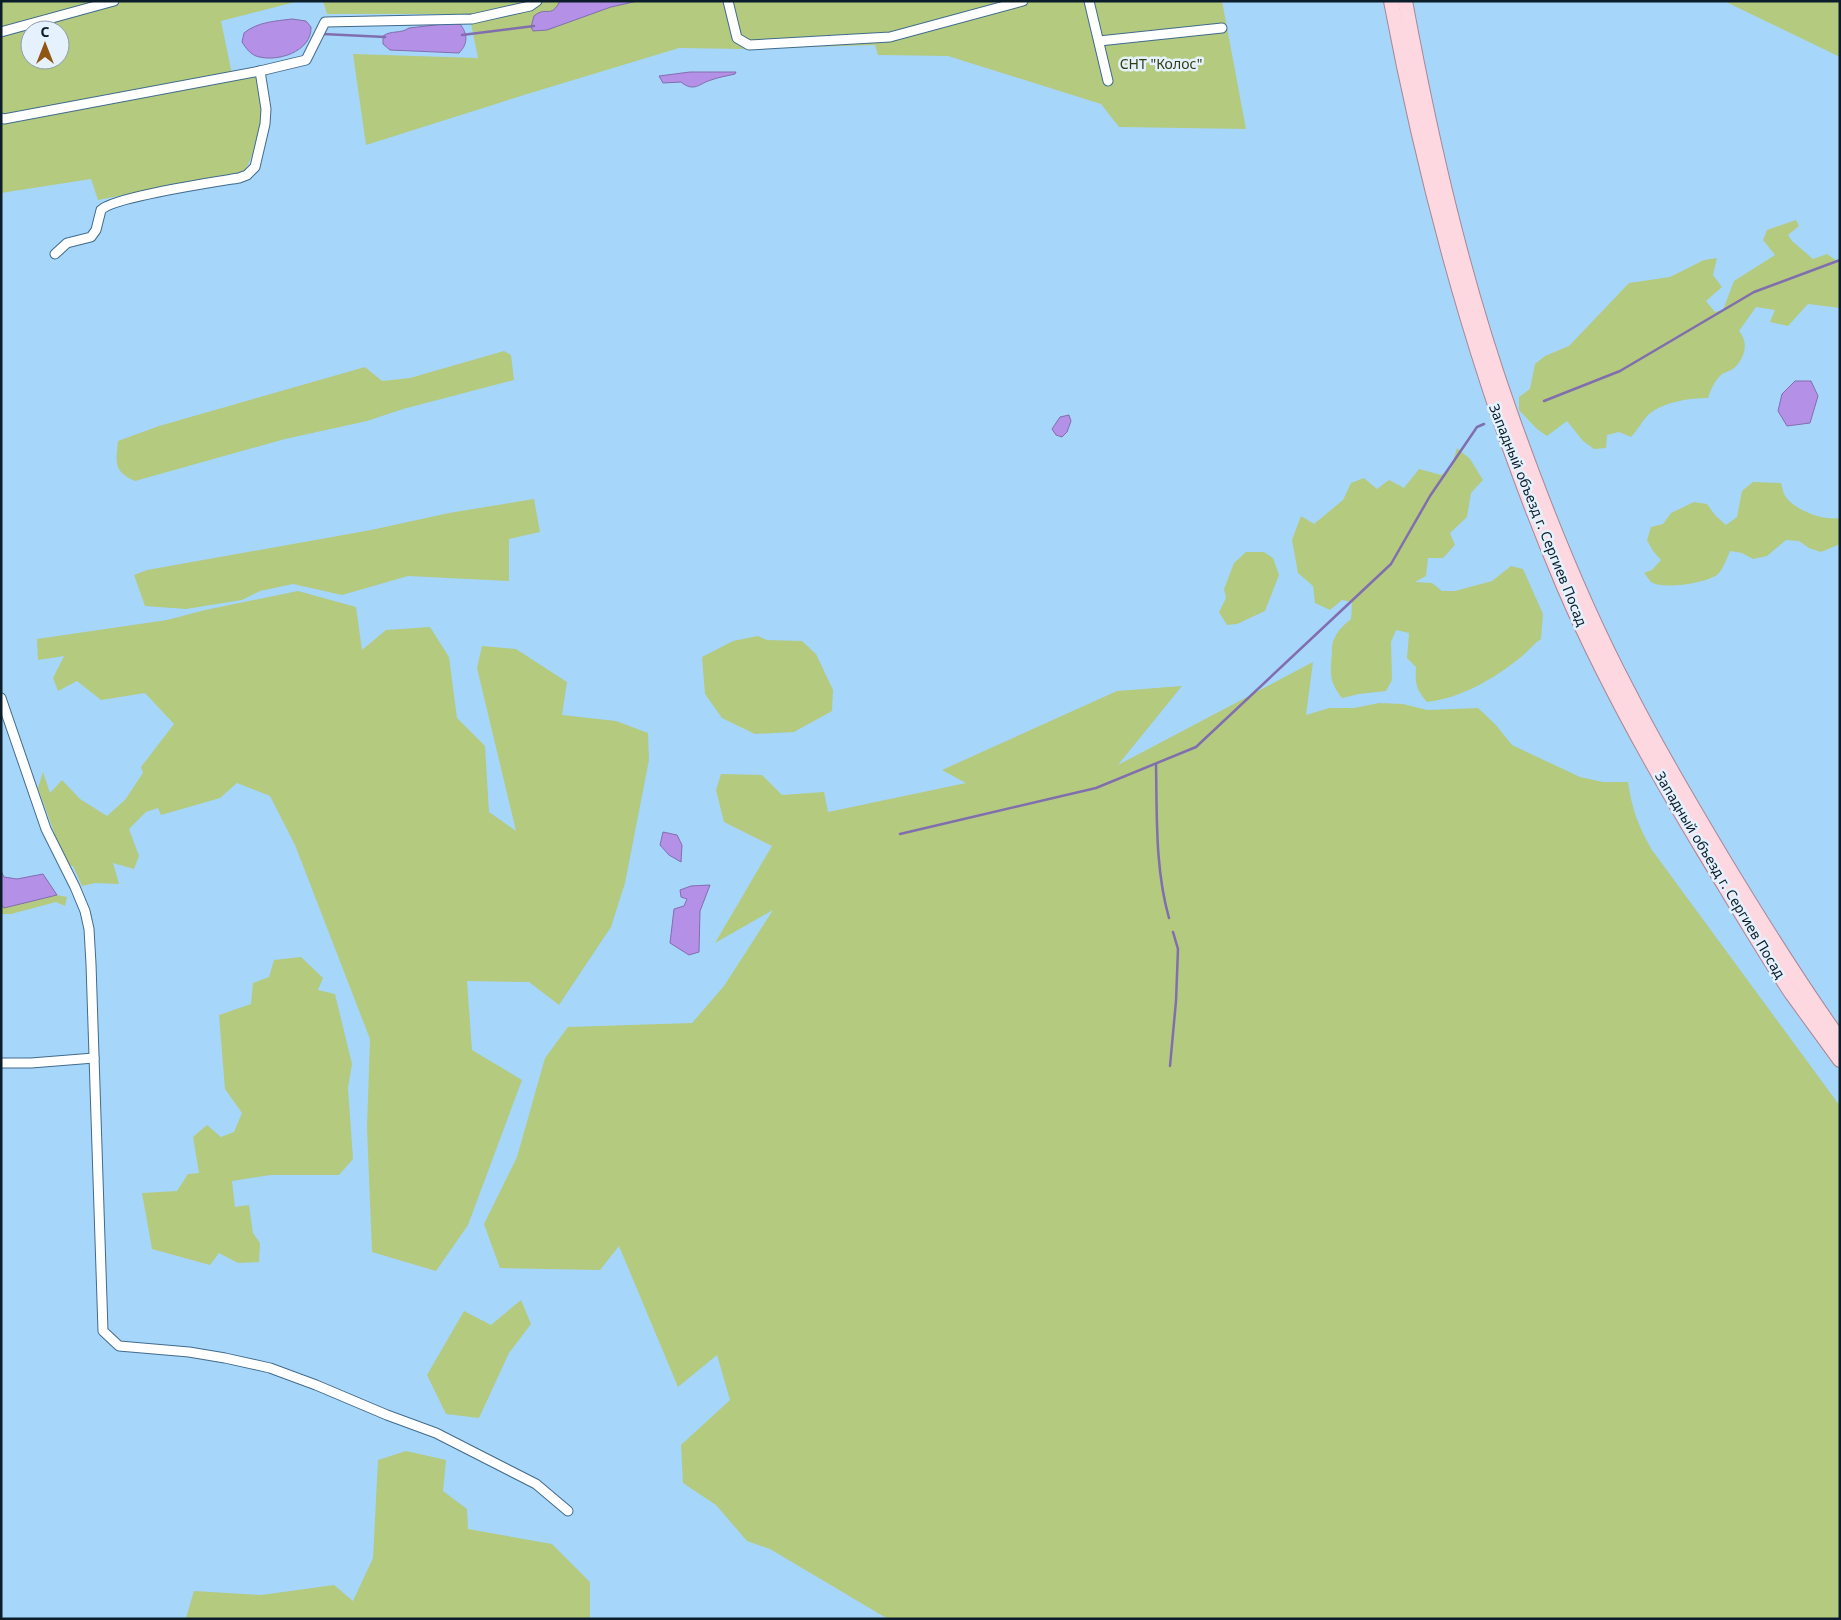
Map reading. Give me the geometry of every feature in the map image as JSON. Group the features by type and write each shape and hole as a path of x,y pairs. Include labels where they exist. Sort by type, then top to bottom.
{"main road":[{"name":"Западный объезд г. Сергиев Посад","path":"1391,1 1426,172 1475,348 1500,424 1564,588 1614,693 1666,788 1763,949 1840,1060"},
{"name":"Западный объезд г. Сергиев Посад","path":"1405,1 1439,168 1484,333 1511,416 1578,585 1626,688 1689,801 1774,944 1840,1040"}],"street":[{"path":"1,32 114,1"},
{"path":"1,118 4,119 260,71 306,60 325,22 472,19 530,6 537,1"},
{"path":"728,1 737,38 749,45 890,37 1023,1"},
{"path":"1088,1 1108,81"},
{"path":"1099,40 1222,28"},
{"path":"55,254 66,243 91,237 96,230 100,210 110,203 239,178 252,171 258,155 266,116 260,71"},
{"path":"1,698 46,829 75,887 85,911 89,929 92,964 103,1331 119,1346 190,1352 225,1358 270,1368 316,1385 436,1433 536,1484 568,1511"},
{"path":"1,1063 31,1063 94,1058"}],"green space":[{"path":"1,1 299,1 221,21 233,79 256,75 261,101 262,117 260,129 253,153 244,172 98,200 91,179 1,193"},
{"name":"СНТ \"Колос\"","path":"323,1 1222,1 1246,129 1119,127 1101,104 948,56 878,55 875,45 742,49 679,48 366,145 353,54 478,58 469,14 327,14"},
{"path":"1724,1 1840,1 1840,57"},
{"path":"1796,220 1799,226 1788,235 1792,241 1813,259 1827,254 1840,263 1840,308 1808,304 1788,326 1770,322 1775,310 1756,307 1739,331 1745,346 1743,356 1733,369 1720,376 1708,398 1685,400 1661,407 1648,415 1631,437 1619,432 1607,435 1606,448 1594,449 1583,441 1567,421 1547,436 1537,429 1519,410 1519,397 1530,389 1535,364 1545,356 1569,346 1629,283 1670,277 1704,260 1717,258 1713,275 1722,287 1706,301 1715,312 1723,310 1734,281 1775,255 1763,240 1767,230"},
{"path":"504,351 511,355 514,380 403,409 367,421 285,439 135,481 119,470 117,461 118,441 159,426 365,367 382,381 410,378"},
{"path":"1457,448 1470,459 1483,480 1471,493 1467,517 1450,533 1455,545 1443,558 1428,558 1426,576 1415,582 1432,583 1442,591 1455,591 1492,581 1511,566 1523,569 1543,614 1541,639 1524,655 1488,680 1465,692 1427,702 1417,686 1416,667 1407,658 1409,633 1396,630 1391,642 1392,680 1386,691 1342,698 1331,677 1332,647 1338,632 1351,619 1352,602 1342,600 1330,610 1315,603 1313,586 1298,573 1292,540 1301,516 1314,524 1343,500 1351,483 1364,478 1377,489 1389,480 1404,488 1419,469 1441,475 1451,469"},
{"path":"1753,482 1781,483 1784,494 1794,505 1817,516 1840,518 1840,544 1821,552 1809,548 1799,541 1786,540 1767,556 1753,559 1742,553 1730,551 1721,570 1711,578 1694,583 1674,585 1651,582 1644,573 1652,570 1661,560 1647,540 1651,527 1663,524 1671,513 1694,502 1707,504 1726,525 1737,517 1742,491"},
{"path":"534,499 540,532 509,539 509,581 408,576 342,595 293,584 260,591 242,600 186,609 145,606 134,575 147,570 371,530 449,513"},
{"path":"1246,552 1264,552 1273,558 1279,575 1265,611 1237,624 1227,625 1219,612 1226,598 1224,589 1234,563"},
{"path":"298,591 356,607 362,650 386,630 430,627 449,657 457,718 485,746 489,812 516,831 477,668 482,646 516,649 567,682 562,715 616,721 648,733 649,760 625,883 611,927 559,1005 529,982 467,981 472,1050 522,1080 468,1225 436,1271 372,1252 367,1128 370,1039 295,845 270,796 237,783 220,798 161,815 158,808 146,812 129,829 139,856 134,869 113,863 119,884 95,883 82,886 73,866 66,865 38,788 43,772 50,793 62,780 80,799 107,816 125,800 143,773 141,767 174,724 145,693 101,700 77,681 58,691 53,678 64,656 38,660 37,639 167,620 205,610"},
{"path":"758,636 767,640 802,641 816,654 833,690 832,711 794,732 755,734 722,718 705,694 702,657 733,641"},
{"path":"1313,662 1306,715 1329,708 1354,708 1379,703 1403,704 1427,710 1478,708 1496,725 1512,745 1580,777 1603,782 1628,782 1636,817 1652,850 1840,1106 1840,1619 888,1619 770,1549 747,1541 716,1505 683,1483 681,1445 730,1400 717,1355 678,1387 619,1246 600,1270 500,1268 484,1224 517,1157 545,1058 568,1027 692,1023 724,986 773,910 715,943 772,846 724,822 716,790 721,774 762,775 782,795 824,792 828,812 966,783 942,770 1117,691 1182,686 1118,765"},
{"path":"57,895 67,897 65,906 56,902 11,914 1,914 1,903 5,907"},
{"path":"301,957 323,978 318,990 335,994 352,1064 348,1088 353,1159 339,1175 271,1175 232,1181 235,1207 249,1205 253,1233 260,1243 259,1262 238,1263 219,1253 210,1265 152,1249 142,1193 177,1191 188,1174 199,1173 193,1137 207,1125 221,1137 234,1132 242,1113 225,1089 219,1015 251,1004 253,983 269,977 274,960"},
{"path":"521,1300 531,1324 509,1353 479,1418 446,1414 427,1375 464,1311 491,1325"},
{"path":"406,1451 446,1460 443,1491 467,1509 468,1529 552,1544 590,1582 590,1619 186,1618 194,1591 261,1595 334,1585 353,1601 373,1558 378,1460"}],"shaded area":[{"path":"560,1 638,1 611,7 547,30 533,31 531,27 534,16 538,13 554,10"},
{"path":"292,19 306,21 311,27 310,36 306,43 291,54 264,58 250,52 242,42 244,33 255,26"},
{"path":"452,23 460,24 466,35 464,46 459,53 390,50 383,44 383,36 389,33 409,28"},
{"path":"690,72 736,72 735,74 707,81 693,87 681,82 663,83 659,76"},
{"path":"1795,381 1811,381 1818,396 1810,423 1787,426 1778,411 1782,394"},
{"path":"1069,415 1071,421 1067,432 1062,437 1056,435 1052,429 1060,417"},
{"path":"663,832 677,835 682,845 681,862 669,855 660,845"},
{"path":"1,871 4,877 17,879 43,874 57,895 4,908 1,904"},
{"path":"710,885 700,911 699,952 689,955 670,943 674,909 684,906 687,899 681,897 680,890 691,886"}],"waterway":[{"path":"462,35 534,26"},
{"path":"323,34 385,37"},
{"path":"1544,401 1620,371 1754,292 1840,260"},
{"path":"900,834 1096,788 1196,747 1391,564 1430,496 1477,427 1484,424"},
{"path":"1156,764 1159,861 1164,899 1169,918"},
{"path":"1170,1066 1176,1001 1178,949 1173,932"}]}
